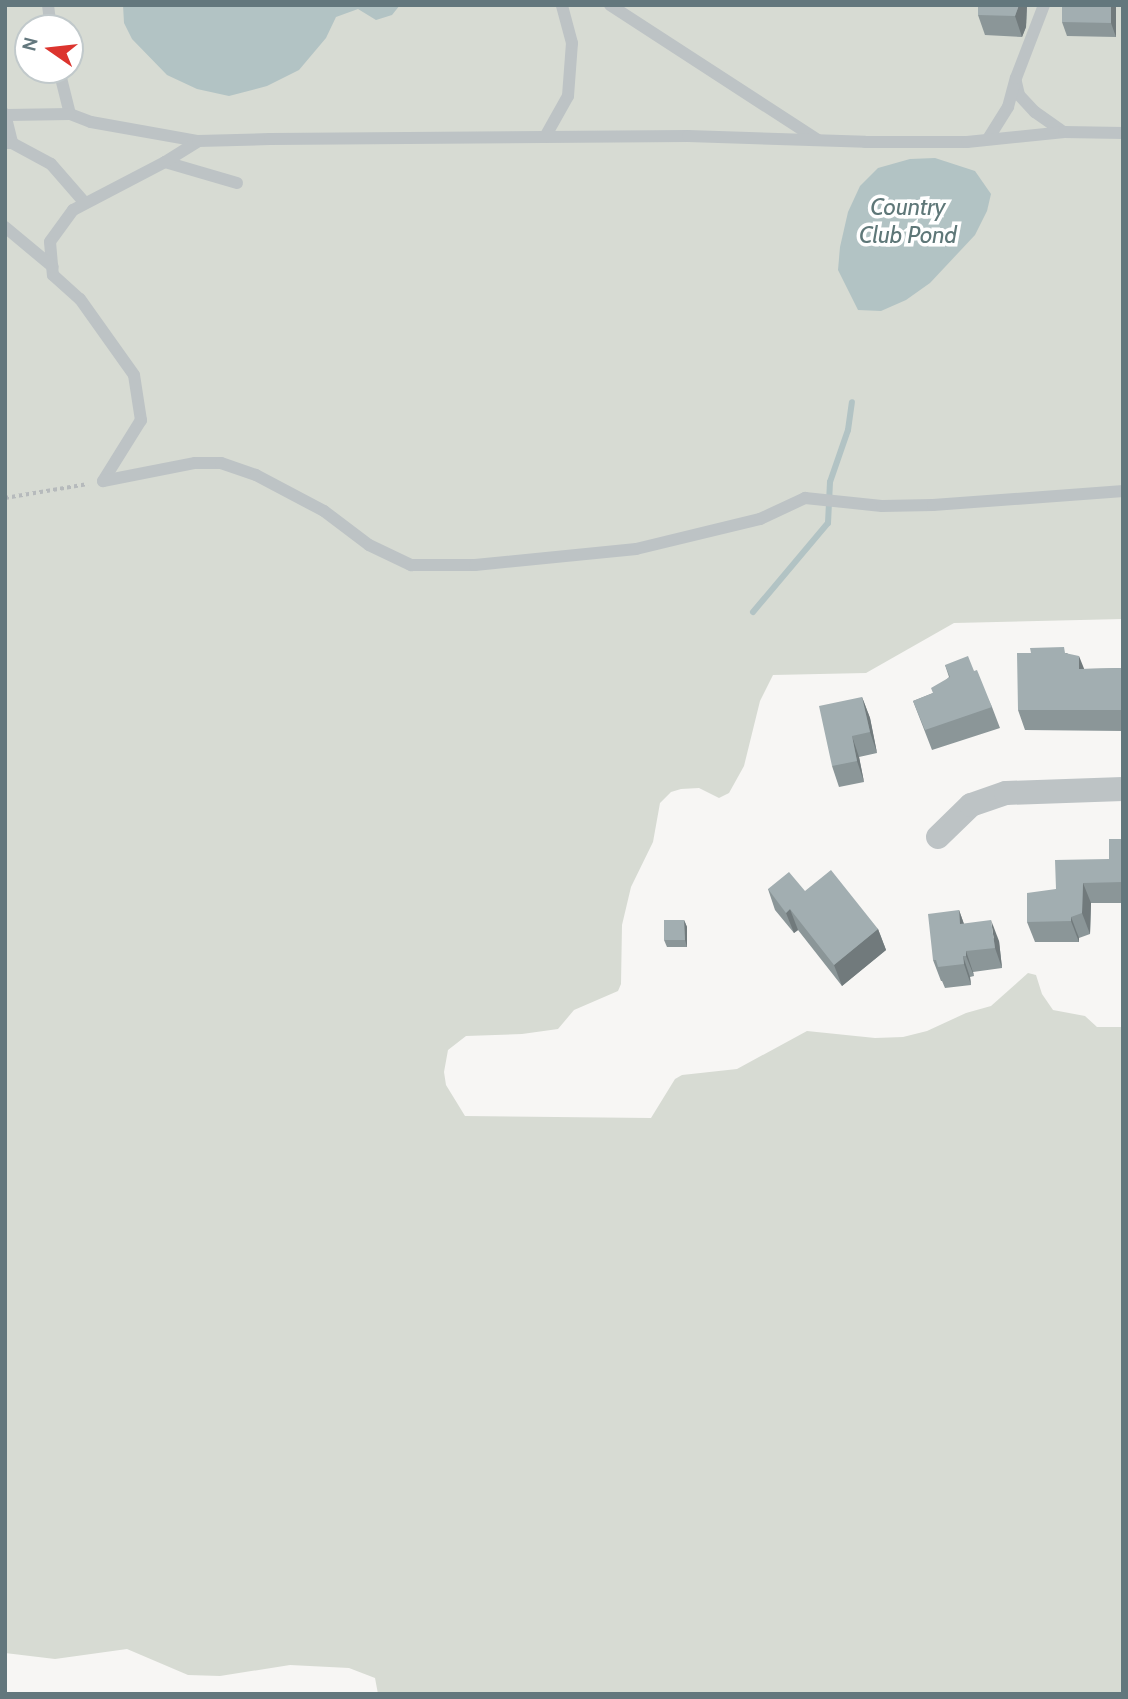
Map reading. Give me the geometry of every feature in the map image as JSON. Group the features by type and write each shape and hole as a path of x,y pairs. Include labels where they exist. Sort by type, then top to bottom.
{"street":[{"path":"938,837 971,805 1006,793 1123,789"}],"lane":[{"path":"545,136 568,96 572,43 562,5"},
{"path":"610,5 818,141"},
{"path":"988,139 1008,107 1016,78 1044,5"},
{"path":"1016,78 1019,95 1035,112 1064,132"},
{"path":"62,84 70,114"},
{"path":"85,203 51,164 8,143 6,114 70,114 91,122 198,141 688,136 818,141 988,139 1064,132 1123,132"},
{"path":"103,481 141,420 134,375 80,299 53,275 50,242 73,209 165,162 198,141"},
{"path":"165,162 237,183"},
{"path":"5,226 52,267"},
{"path":"103,481 195,463 221,463 256,475 324,511 369,545 411,565 475,565 636,549 760,519 805,498 844,503 933,505 1123,491"}],"path":[{"path":"5,498 103,481"}],"shaded area":[{"path":"5,5 1123,5 1123,619 954,623 866,673 773,675 760,701 744,766 729,793 719,798 699,788 681,789 671,792 660,803 653,842 631,887 622,925 621,984 618,991 574,1010 558,1029 522,1034 466,1036 448,1050 444,1072 446,1085 465,1116 651,1118 675,1079 682,1075 737,1069 807,1031 875,1038 903,1037 927,1031 966,1013 991,1006 1028,973 1036,975 1042,994 1053,1010 1085,1016 1097,1027 1123,1027 1123,1694 378,1694 375,1678 349,1668 290,1665 220,1676 188,1675 127,1649 55,1659 5,1653"}],"water":[{"path":"123,5 400,5 392,15 376,20 358,9 336,17 326,38 299,70 267,86 229,96 197,89 167,75 132,39 124,23"},
{"name":"Country Club Pond","path":"935,158 975,171 991,194 987,211 975,235 930,283 906,300 881,311 858,310 838,270 848,212 860,186 878,168 910,159"}],"building":[{"path":"978,5 1019,5 1015,16 978,15"},
{"path":"1062,5 1111,5 1111,23 1062,22"},
{"path":"1064,647 1065,653 1079,656 1079,669 1123,668 1123,710 1018,710 1017,653 1031,653 1030,648"},
{"path":"968,656 974,671 977,670 992,707 925,730 913,701 933,693 931,688 950,677 945,665"},
{"path":"862,697 870,732 852,736 857,761 832,766 819,706"},
{"path":"1109,839 1123,839 1123,882 1083,883 1082,913 1071,917 1071,921 1027,922 1027,893 1056,889 1055,860 1109,859"},
{"path":"831,870 878,929 834,965 790,909 786,913 768,889 789,872 805,891"},
{"path":"959,910 960,924 991,920 995,948 966,951 966,956 963,956 964,964 938,967 936,960 933,960 928,914"},
{"path":"664,920 684,920 685,940 664,940"}],"waterway":[{"path":"753,612 828,523 830,482 848,430 852,402"}]}
